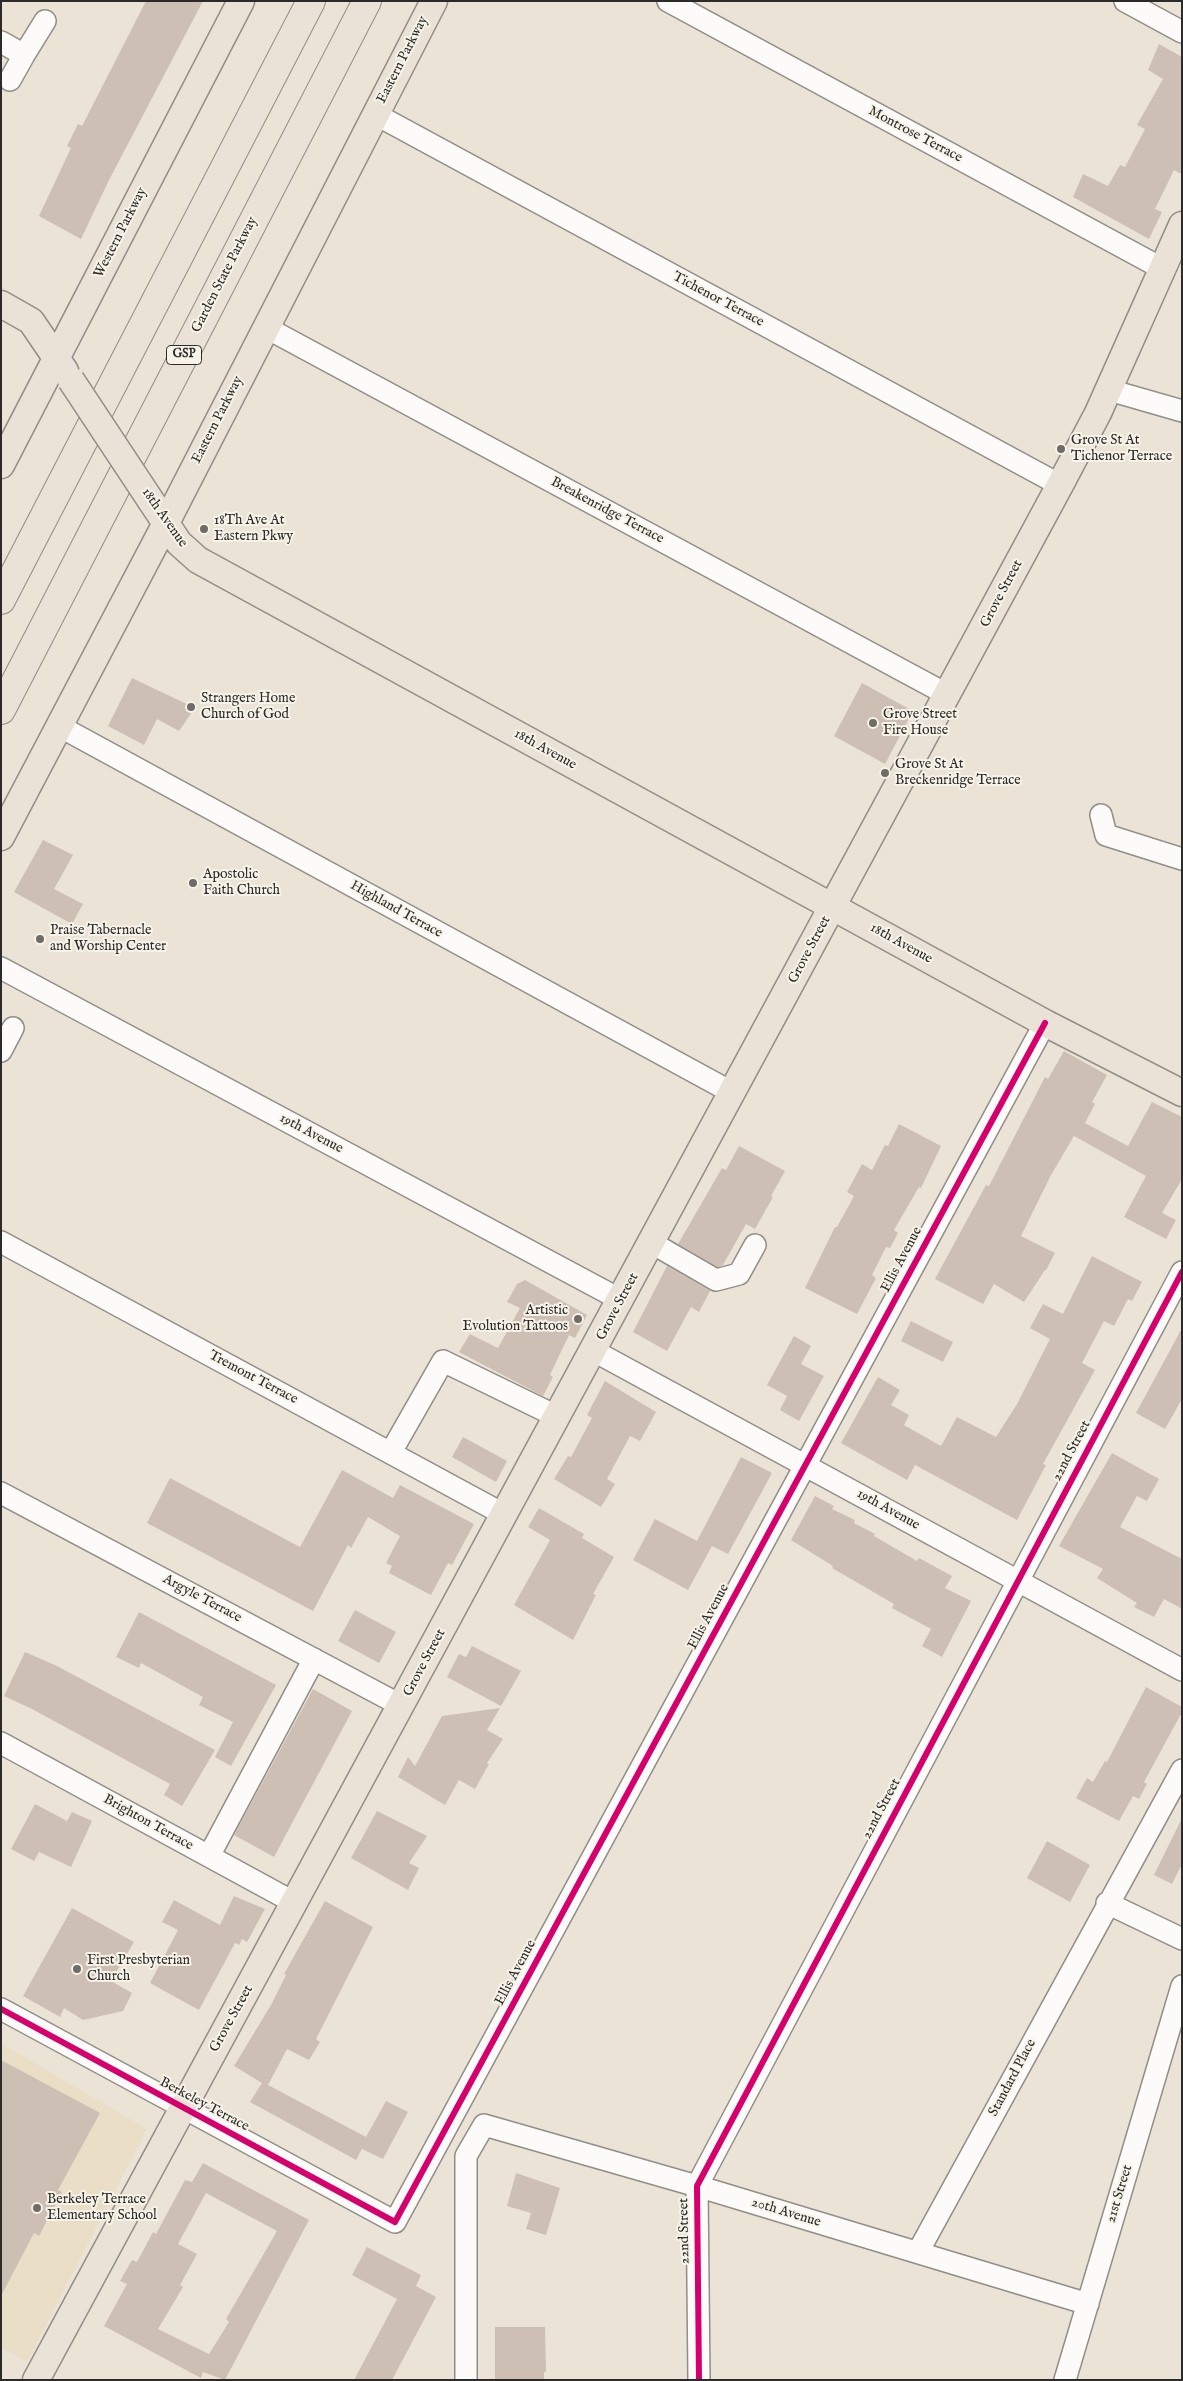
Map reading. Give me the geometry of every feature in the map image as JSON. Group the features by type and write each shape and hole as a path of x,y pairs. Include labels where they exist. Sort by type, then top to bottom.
{"highway":[{"path":"1,600 310,1"},
{"name":"Garden State Parkway","path":"1,710 367,1"}],"main road":[{"name":"Western Parkway","path":"1,465 64,369 242,1"},
{"name":"Eastern Parkway","path":"1,837 166,523 434,1"},
{"name":"Grove Street","path":"36,2380 622,1300 1060,485 1109,390 1182,225"},
{"name":"18th Avenue","path":"1,304 31,321 166,523 185,550 198,560 1045,1023 1182,1093"}],"street":[{"name":"Montrose Terrace","path":"668,1 1163,269"},
{"path":"1125,1 1182,32"},
{"path":"10,80 45,21"},
{"path":"1,42 24,55"},
{"name":"Tichenor Terrace","path":"375,114 1060,485"},
{"name":"Breakenridge Terrace","path":"265,327 948,695"},
{"path":"1109,390 1182,410"},
{"name":"Highland Terrace","path":"59,726 733,1093"},
{"path":"1101,815 1106,835 1182,859"},
{"name":"19th Avenue","path":"1,968 622,1300"},
{"name":"Ellis Avenue","path":"395,2222 1045,1023"},
{"path":"1,1051 13,1028"},
{"name":"Tremont Terrace","path":"1,1242 505,1515"},
{"path":"652,1243 716,1280 739,1274 755,1245"},
{"name":"22nd Street","path":"699,2380 696,2186 1182,1272"},
{"name":"19th Avenue","path":"594,1351 1182,1670"},
{"path":"391,1452 443,1361 558,1417"},
{"name":"Argyle Terrace","path":"1,1493 402,1706"},
{"path":"210,1856 314,1659"},
{"name":"Brighton Terrace","path":"1,1743 295,1903"},
{"path":"1182,1770 1108,1903 1182,1939"},
{"name":"Standard Place","path":"918,2252 1108,1903"},
{"name":"21st Street","path":"1065,2380 1182,1986"},
{"name":"Berkeley Terrace","path":"1,2009 395,2222"},
{"name":"20th Avenue","path":"466,2380 466,2156 484,2125 696,2186 1088,2304"}],"shaded area":[{"path":"1,2043 147,2129 27,2362 1,2348"}],"building":[{"path":"146,1 203,1 109,180 81,239 39,216 71,148 67,146 78,124 82,126"},
{"path":"1159,44 1182,57 1182,174 1174,170 1155,209 1162,212 1149,239 1073,197 1083,174 1108,186 1120,165 1125,167 1145,129 1137,125 1163,79 1148,70"},
{"path":"132,678 195,708 179,731 157,719 144,745 108,726"},
{"path":"862,683 913,711 885,764 834,736"},
{"path":"43,840 73,855 54,889 83,904 72,924 14,892"},
{"path":"1064,1051 1107,1075 1092,1102 1095,1104 1085,1123 1128,1146 1152,1102 1182,1117 1182,1179 1162,1213 1176,1220 1166,1239 1124,1217 1146,1176 1074,1136 1051,1175 1021,1236 1055,1253 1046,1270 1024,1302 994,1284 983,1304 935,1279 986,1185 989,1186 1045,1077 1048,1079"},
{"path":"899,1124 941,1146 921,1188 919,1187 894,1230 898,1233 890,1248 886,1247 872,1275 876,1278 857,1314 805,1288 835,1227 837,1227 854,1196 847,1192 862,1164 872,1170 885,1145 888,1146"},
{"path":"739,1146 785,1171 755,1229 746,1224 723,1265 718,1267 678,1244 722,1168 726,1170"},
{"path":"1092,1256 1142,1282 1132,1301 1128,1299 1114,1326 1104,1321 1082,1363 1095,1370 1043,1464 1046,1465 1017,1520 915,1465 907,1480 841,1443 878,1377 900,1390 891,1405 909,1415 904,1425 941,1446 957,1417 996,1437 1017,1404 1050,1339 1030,1328 1043,1304 1063,1314"},
{"path":"667,1266 710,1291 699,1312 691,1307 667,1351 633,1332"},
{"path":"525,1280 587,1315 575,1338 569,1335 550,1375 553,1377 543,1396 459,1352 470,1334 498,1348 520,1308 507,1302 517,1284"},
{"path":"911,1321 953,1342 943,1362 901,1341"},
{"path":"1182,1328 1182,1399 1165,1429 1136,1413"},
{"path":"794,1336 811,1346 801,1364 824,1376 799,1421 780,1410 787,1396 767,1385"},
{"path":"605,1381 656,1412 640,1441 630,1436 607,1479 615,1484 601,1507 554,1479 568,1456 571,1457 592,1418 587,1415"},
{"path":"463,1437 507,1461 496,1482 452,1457"},
{"path":"1112,1453 1159,1479 1147,1501 1137,1496 1120,1527 1182,1559 1182,1609 1164,1599 1154,1617 1134,1607 1137,1603 1097,1578 1103,1569 1059,1546"},
{"path":"741,1457 772,1473 728,1554 712,1546 688,1590 633,1560 655,1519 697,1541"},
{"path":"342,1470 393,1498 400,1485 474,1524 452,1565 448,1563 431,1595 389,1573 392,1566 386,1563 400,1536 368,1517 351,1548 348,1545 313,1611 147,1523 170,1478 300,1547"},
{"path":"815,1496 834,1506 832,1509 855,1520 854,1523 875,1534 874,1536 917,1561 919,1558 952,1576 945,1588 971,1601 942,1657 922,1646 931,1629 892,1608 894,1604 832,1568 833,1566 791,1540"},
{"path":"539,1508 584,1534 582,1538 614,1557 593,1594 596,1595 573,1640 514,1605 550,1540 528,1527"},
{"path":"355,1610 396,1632 379,1663 338,1641"},
{"path":"139,1612 276,1685 231,1766 215,1757 233,1722 199,1705 203,1697 141,1663 139,1668 116,1657"},
{"path":"472,1646 521,1671 501,1706 447,1677 459,1654 466,1657"},
{"path":"25,1652 55,1665 215,1750 182,1806 164,1795 170,1784 32,1709 4,1696"},
{"path":"1146,1687 1182,1707 1182,1712 1144,1782 1147,1784 1139,1799 1133,1796 1119,1821 1076,1798 1087,1778 1093,1782 1105,1761 1107,1762"},
{"path":"313,1689 352,1711 274,1857 234,1835"},
{"path":"500,1708 487,1730 503,1739 487,1763 489,1764 475,1789 459,1780 445,1805 398,1777 408,1757 415,1766 442,1716"},
{"path":"35,1804 67,1821 72,1812 92,1821 71,1867 39,1852 34,1861 11,1849"},
{"path":"377,1811 427,1836 409,1863 419,1868 408,1890 351,1858"},
{"path":"1182,1818 1182,1864 1172,1884 1154,1875"},
{"path":"1047,1841 1090,1865 1070,1902 1027,1878"},
{"path":"234,1896 265,1909 247,1942 242,1939 239,1945 235,1943 199,2010 150,1983 178,1930 162,1922 174,1900 220,1925"},
{"path":"325,1901 373,1927 316,2039 320,2042 309,2060 287,2049 268,2085 366,2137 386,2101 408,2112 383,2159 362,2149 356,2160 250,2102 262,2083 234,2066 271,2005 286,1975 284,1974"},
{"path":"72,1908 134,1942 111,1981 132,1993 123,2011 83,2020 64,2008 60,2017 23,1996"},
{"path":"1,2060 100,2113 58,2190 62,2192 39,2236 34,2233 1,2296"},
{"path":"203,2163 309,2220 225,2380 203,2372 201,2378 104,2326 127,2284 120,2281 132,2260 137,2262 153,2232 156,2234 185,2180 192,2182","holes":["206,2193 277,2231 226,2319 229,2322 209,2354 158,2329 183,2287 180,2285 197,2254 178,2244"]},
{"path":"516,2173 560,2188 546,2235 526,2229 531,2213 507,2206"},
{"path":"367,2247 421,2275 416,2286 436,2297 392,2380 354,2380 397,2299 352,2275"},
{"path":"495,2327 545,2327 546,2372 544,2372 544,2380 495,2380"}],"cycle path":[{"path":"1,2009 395,2222 1045,1023"},
{"path":"699,2380 697,2186 1182,1272"}],"place":[{"name":"Grove St At Tichenor Terrace","path":"1061,449"},
{"name":"18Th Ave At Eastern Pkwy","path":"204,529"},
{"name":"Strangers Home Church of God","path":"191,707"},
{"name":"Grove Street Fire House","path":"873,723"},
{"name":"Grove St At Breckenridge Terrace","path":"885,773"},
{"name":"Apostolic Faith Church","path":"193,883"},
{"name":"Praise Tabernacle and Worship Center","path":"40,939"},
{"name":"Artistic Evolution Tattoos","path":"578,1319"},
{"name":"First Presbyterian Church","path":"77,1969"},
{"name":"Berkeley Terrace Elementary School","path":"37,2208"}]}
